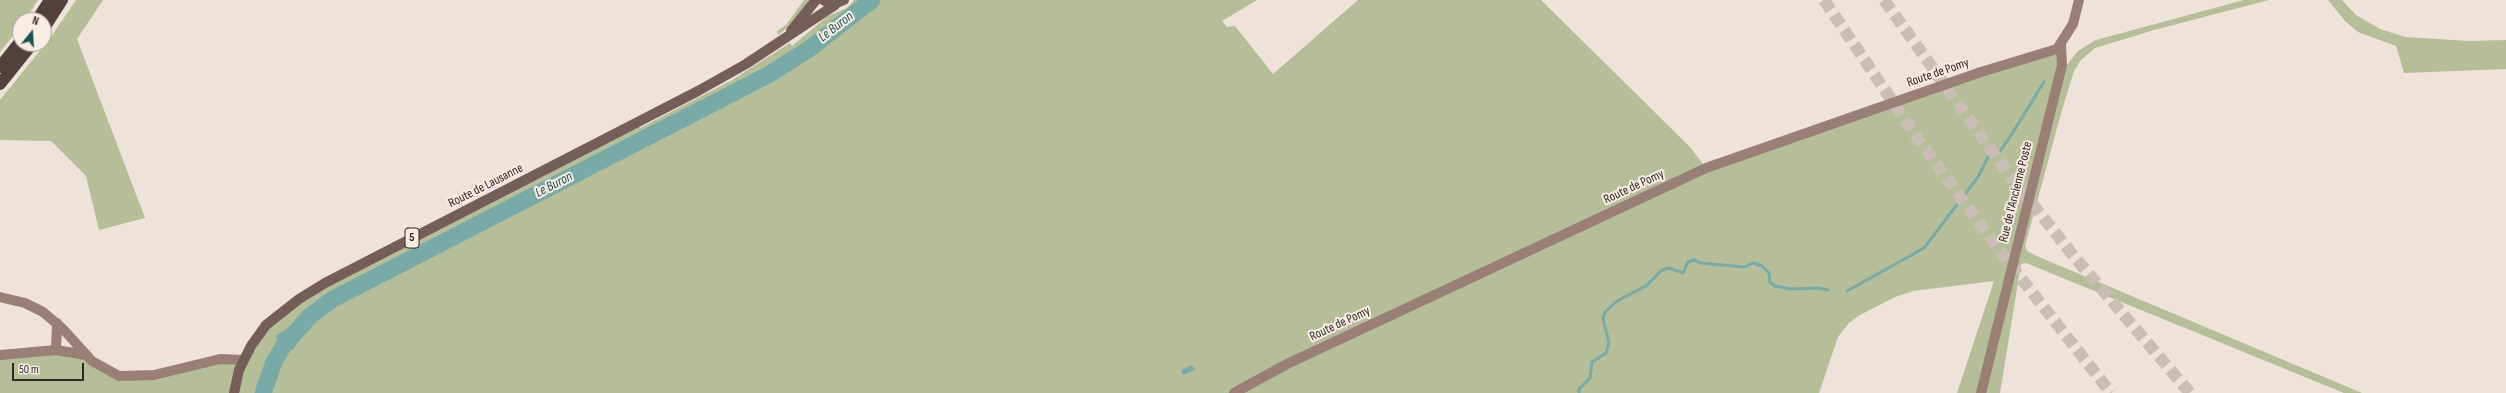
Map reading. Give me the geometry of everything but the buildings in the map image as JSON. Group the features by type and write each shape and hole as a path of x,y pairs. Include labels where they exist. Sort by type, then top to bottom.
{"highway":[{"path":"42,12 50,0"},
{"path":"52,16 62,0"},
{"path":"0,67 12,52"},
{"path":"0,84 26,52"}],"main road":[{"name":"Route de Lausanne","path":"786,37 806,16 816,0"},
{"path":"823,0 840,2"},
{"name":"Route de Lausanne","path":"234,393 243,360 266,325 307,293 691,95 746,64 840,2"}],"street":[{"path":"2061,45 2073,24 2079,0"},
{"name":"Route de Pomy","path":"1234,393 1287,364 1706,168 1981,72 2057,49 2061,45"},
{"name":"Rue de l'Ancienne Poste","path":"1981,393 2062,65 2061,45"},
{"path":"0,297 32,305 57,323 86,355 109,372 128,377 154,375 220,359 243,360"},
{"path":"56,350 57,323"},
{"path":"0,355 56,350 86,355"}],"green space":[{"path":"0,0 38,0 30,12 12,12 12,37 0,52"},
{"path":"76,0 103,0 77,39 145,218 99,230 86,176 51,141 0,140 0,100 39,52 52,52 52,36"},
{"path":"804,0 811,0 796,21 778,35 777,31 786,25"},
{"path":"854,0 1257,0 1222,21 1227,27 1235,26 1273,74 1358,0 1541,0 1690,147 1706,168 2061,45 2057,71 1977,393 1957,393 1994,281 1913,291 1895,297 1860,315 1849,323 1838,337 1819,393 0,393 0,355 67,351 128,377 215,360 243,360 282,311 637,123 640,128 732,80 790,43 792,46 828,16 847,8"},
{"path":"2244,0 2269,0 2154,30 2095,48 2081,60 2074,71 2062,110 2025,246 2027,251 2039,257 2362,393 2344,393 2026,263 2021,264 2000,393 1984,393 2066,66 2078,51 2096,40"},
{"path":"2328,0 2342,0 2356,15 2380,29 2405,37 2469,41 2506,40 2506,69 2404,73 2396,46 2358,32 2345,21"}],"water":[{"path":"296,323 303,332 293,350 284,345 276,336"},
{"path":"1192,365 1195,370 1183,375 1181,370"}],"waterway":[{"name":"Le Buron","path":"263,393 274,362 284,345 310,316 333,299 768,75 809,49 872,0"},
{"path":"1847,291 1924,248 1978,177 1988,157 2000,151 2044,82"},
{"path":"1579,393 1579,389 1590,378 1592,362 1606,353 1609,343 1603,318 1605,312 1617,301 1646,286 1662,270 1669,268 1683,273 1688,262 1694,260 1701,263 1744,267 1753,263 1762,266 1769,273 1770,282 1775,286 1791,289 1818,288 1828,290"}],"tunnel":[{"path":"1824,0 1918,139 1999,250 2111,393"},
{"path":"1884,0 2005,169 2072,254 2190,393"}]}
